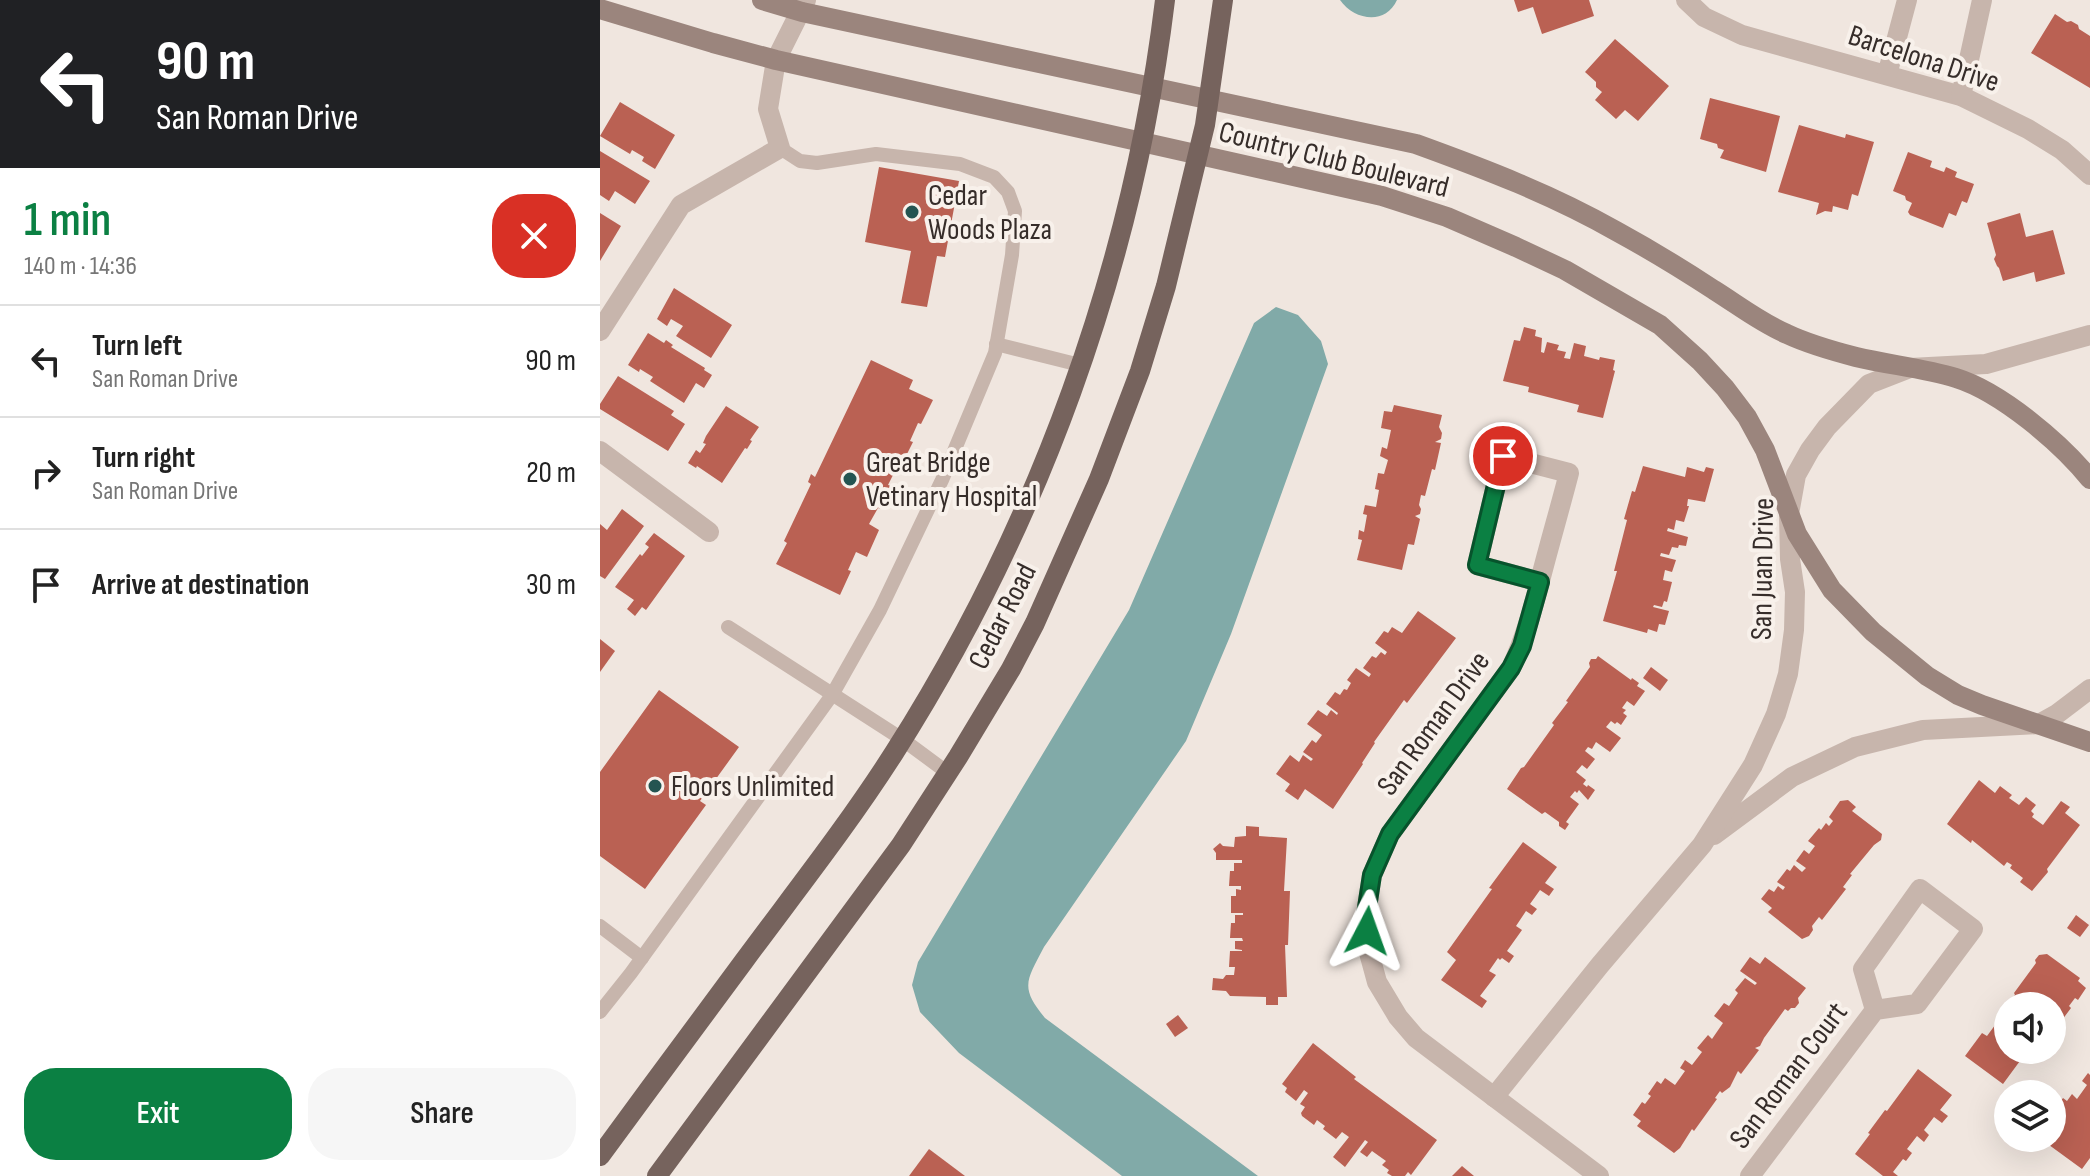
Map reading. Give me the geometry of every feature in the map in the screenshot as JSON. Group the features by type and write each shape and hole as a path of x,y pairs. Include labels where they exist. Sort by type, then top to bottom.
{"main road":[{"name":"Cedar Road","path":"600,1156 837,836 902,739 949,660 1003,555 1039,474 1080,365 1123,225 1141,142 1165,0"},
{"name":"Cedar Road","path":"657,1176 901,845 1011,669 1035,623 1099,479 1140,371 1198,156 1223,0"}],"street":[{"name":"Country Club Boulevard","path":"762,0 804,6 1151,87 1416,144 1553,198 1615,230 1786,334 1855,357 1958,378 1987,392 2045,433 2090,479"},
{"name":"Barcelona Drive","path":"1686,0 1704,17 1742,35 1961,96 2028,129 2062,150 2090,175"},
{"path":"1887,75 1907,0"},
{"path":"1961,96 1982,0"},
{"path":"600,331 681,205 780,148 768,109 776,60 804,6"},
{"name":"Country Club Boulevard","path":"600,9 776,60 1382,196 1447,217 1565,270 1660,325 1725,388 1747,417 1765,450 1797,534 1832,590 1873,632 1927,676 1958,695 2090,742"},
{"name":"San Juan Drive","path":"1494,1097 1702,845 1753,765 1776,714 1788,674 1795,592 1790,559 1789,514 1796,475 1827,427 1869,384 1910,368 1986,364 2090,335"},
{"path":"600,451 709,532"},
{"name":"San Roman Drive","path":"1540,582 1477,565 1503,456 1569,473 1540,582 1522,646 1511,668 1390,834 1372,875 1366,914 1368,949 1377,982 1398,1017 1416,1038 1599,1176"},
{"path":"2039,724 2090,689"},
{"name":"San Juan Drive","path":"1702,845 1792,777 1855,747 1923,730 2039,724"},
{"name":"San Roman Court","path":"1750,1176 1875,1010 1917,1004 1973,929 1920,889 1863,969 1875,1010"}],"lane":[{"path":"600,1012 832,695 880,610 942,480 995,353 1012,255 1015,211 1008,192 994,177 960,164 876,154 817,163 800,161 780,148"},
{"path":"996,344 1080,365"},
{"path":"728,627 902,739 948,773"},
{"path":"600,926 642,958"}],"water":[{"path":"1340,0 1397,0 1385,14 1369,17 1353,12"},
{"path":"1276,307 1298,315 1321,341 1328,364 1231,634 1186,741 1044,947 1028,983 1031,998 1045,1018 1258,1176 1122,1176 959,1053 920,1012 912,985 918,962 1129,610 1254,323"}],"building":[{"path":"1514,0 1589,0 1594,16 1542,34 1533,7 1518,12"},
{"path":"2055,14 2078,25 2090,36 2090,88 2031,53"},
{"path":"1615,39 1669,86 1638,121 1625,110 1616,119 1595,100 1602,92 1585,72"},
{"path":"1710,98 1780,116 1766,172 1720,158 1724,150 1717,144 1700,139"},
{"path":"620,102 675,135 655,169 642,161 644,157 632,150 630,154 600,136"},
{"path":"1799,125 1845,138 1846,134 1874,142 1858,196 1852,194 1848,210 1833,206 1832,212 1816,215 1819,203 1778,192"},
{"path":"600,151 650,181 635,204 615,191 609,201 600,195"},
{"path":"1908,152 1932,161 1930,167 1944,172 1946,167 1957,172 1955,177 1974,184 1967,203 1962,201 1956,216 1949,213 1943,228 1910,215 1908,212 1912,203 1893,191"},
{"name":"Cedar Woods Plaza","path":"879,167 959,181 945,257 937,256 927,307 901,303 911,251 865,242"},
{"path":"600,213 621,226 600,261"},
{"path":"2020,213 2026,237 2053,230 2065,274 2036,282 2034,272 2003,281 1994,259 1996,255 1987,223"},
{"path":"674,288 732,325 711,358 676,336 683,326 671,319 667,326 657,319"},
{"path":"1524,327 1536,330 1535,336 1542,338 1541,352 1544,353 1547,342 1559,345 1557,350 1566,352 1564,358 1570,359 1574,343 1586,346 1584,356 1615,360 1603,418 1577,412 1579,405 1528,392 1529,387 1503,381 1514,340 1520,341"},
{"path":"648,333 664,343 666,340 673,345 671,347 712,375 704,388 696,383 684,403 650,381 653,377 628,365"},
{"name":"Great Bridge Vetinary Hospital","path":"871,360 913,380 909,389 933,400 921,424 918,423 901,466 898,465 888,485 892,486 881,509 878,508 869,524 879,530 867,557 856,552 840,595 776,564 811,484 808,482 811,474 815,477"},
{"path":"618,376 674,411 671,415 685,424 668,451 600,409"},
{"path":"1394,405 1442,415 1439,427 1441,439 1435,442 1441,443 1435,470 1432,469 1425,496 1421,495 1420,514 1415,516 1420,519 1414,545 1408,544 1402,570 1357,560 1362,540 1358,539 1359,530 1364,532 1367,515 1363,514 1365,505 1376,507 1378,473 1384,474 1388,460 1380,456 1382,447 1387,449 1391,430 1381,428 1384,411 1392,412"},
{"path":"726,406 759,427 722,483 688,463 696,450 700,453 706,444 703,443 706,436"},
{"path":"1643,466 1685,477 1687,467 1704,472 1706,467 1714,469 1705,502 1688,499 1684,522 1676,520 1674,530 1668,528 1667,531 1688,537 1686,546 1672,547 1669,555 1661,553 1660,556 1676,560 1672,572 1665,570 1663,580 1672,582 1667,602 1664,601 1662,607 1653,607 1669,611 1665,625 1659,624 1657,632 1648,629 1647,633 1603,621 1617,571 1614,571 1627,520 1624,519"},
{"path":"622,509 644,526 605,579 600,576 600,524 607,530"},
{"path":"654,533 685,556 646,610 642,607 635,616 627,609 634,600 615,587 649,547 645,544"},
{"path":"1418,611 1456,638 1407,703 1404,700 1333,809 1305,789 1298,800 1285,791 1290,784 1276,774 1290,755 1299,762 1303,755 1311,761 1313,759 1303,752 1312,740 1316,743 1322,735 1307,724 1318,710 1327,716 1331,710 1337,715 1326,704 1335,692 1340,695 1344,689 1347,690 1351,683 1347,680 1356,668 1369,677 1371,674 1363,668 1372,656 1376,658 1381,652 1385,655 1387,652 1375,643 1384,631 1388,633 1392,627 1402,633"},
{"path":"600,639 615,651 600,672"},
{"path":"1598,656 1639,683 1637,686 1645,691 1634,706 1627,701 1622,708 1627,716 1621,725 1611,721 1606,727 1621,738 1610,752 1596,742 1592,749 1588,747 1585,751 1595,759 1587,769 1582,765 1576,772 1586,780 1583,784 1595,790 1588,800 1579,790 1570,797 1579,804 1566,822 1569,824 1565,830 1545,812 1542,814 1507,789 1554,725 1552,723 1590,667 1591,659"},
{"path":"1651,667 1668,680 1660,691 1643,678"},
{"name":"Floors Unlimited","path":"659,690 739,747 700,801 706,805 645,889 600,856 600,772"},
{"path":"1979,780 1995,793 2000,786 2019,805 2026,797 2036,805 2031,811 2034,814 2032,817 2043,825 2061,801 2070,807 2065,813 2080,825 2032,891 2020,882 2023,878 2010,868 2012,865 2007,862 2004,866 1947,824"},
{"path":"1848,800 1856,807 1852,811 1882,834 1881,840 1850,874 1843,887 1846,889 1822,920 1819,917 1809,936 1802,939 1768,912 1772,908 1761,899 1769,889 1774,892 1778,886 1783,890 1785,887 1777,882 1787,869 1790,871 1794,865 1802,872 1806,868 1796,861 1804,850 1809,854 1815,846 1808,841 1819,828 1821,830 1826,823 1829,826 1833,821 1829,817 1840,801"},
{"path":"1246,826 1259,827 1259,836 1287,838 1284,891 1290,891 1288,945 1285,945 1287,997 1278,997 1278,1005 1266,1005 1266,997 1230,996 1226,991 1212,990 1213,978 1223,979 1226,975 1234,975 1235,967 1229,967 1230,951 1242,951 1235,949 1235,941 1243,941 1242,938 1230,938 1235,915 1243,913 1231,913 1231,896 1236,896 1236,889 1241,890 1241,886 1229,886 1234,863 1242,863 1242,860 1216,860 1213,849 1220,843 1234,847 1235,837 1246,836"},
{"path":"1523,842 1557,867 1545,883 1554,889 1549,896 1540,890 1530,904 1537,909 1532,915 1526,911 1516,926 1522,930 1507,951 1514,956 1509,963 1498,958 1489,971 1496,975 1480,996 1487,1001 1482,1008 1441,980 1456,960 1447,952"},
{"path":"2076,915 2089,925 2080,937 2067,928"},
{"path":"2047,954 2080,978 2078,981 2086,988 2078,1000 2075,998 2066,1015 2066,992 2015,992 2039,955"},
{"path":"1750,957 1760,964 1765,957 1806,988 1795,1008 1785,1009 1760,1046 1755,1048 1759,1050 1741,1074 1738,1071 1730,1087 1722,1093 1720,1091 1694,1131 1692,1129 1674,1153 1637,1126 1641,1121 1633,1115 1642,1102 1645,1104 1651,1096 1648,1094 1657,1081 1661,1084 1665,1078 1675,1085 1685,1071 1680,1068 1685,1060 1692,1065 1702,1052 1697,1048 1708,1035 1712,1039 1723,1023 1714,1016 1724,1003 1729,1006 1738,993 1735,990 1745,978 1755,985 1757,983 1740,971"},
{"path":"1178,1015 1188,1028 1175,1037 1166,1024"},
{"path":"1994,1026 1994,1064 2018,1064 2006,1080 1998,1080 1965,1056 1982,1033 1987,1036"},
{"path":"1313,1043 1356,1077 1354,1079 1437,1140 1411,1175 1408,1172 1405,1176 1387,1173 1389,1170 1382,1165 1386,1161 1372,1151 1367,1157 1360,1152 1368,1142 1365,1140 1345,1167 1333,1157 1349,1137 1342,1132 1336,1139 1317,1120 1314,1125 1302,1116 1305,1107 1300,1104 1308,1093 1304,1090 1296,1101 1285,1092 1287,1088 1282,1084"},
{"path":"1918,1069 1952,1095 1940,1110 1948,1116 1942,1123 1934,1117 1924,1130 1929,1135 1924,1142 1917,1136 1907,1149 1912,1153 1893,1172 1898,1176 1883,1176 1855,1154"},
{"path":"2088,1073 2090,1075 2090,1158 2082,1169 2059,1152 2066,1152 2066,1100 2072,1094 2077,1099 2087,1085 2082,1081"},
{"path":"929,1149 965,1176 909,1176"},
{"path":"1462,1166 1474,1176 1452,1176"}],"place":[{"name":"Cedar Woods Plaza","path":"912,212"},
{"name":"Great Bridge Vetinary Hospital","path":"850,479"},
{"name":"Floors Unlimited","path":"655,786"}],"route":[{"path":"1367,931 1366,914 1372,875 1390,834 1511,668 1522,646 1540,582 1477,565 1503,456"}]}
